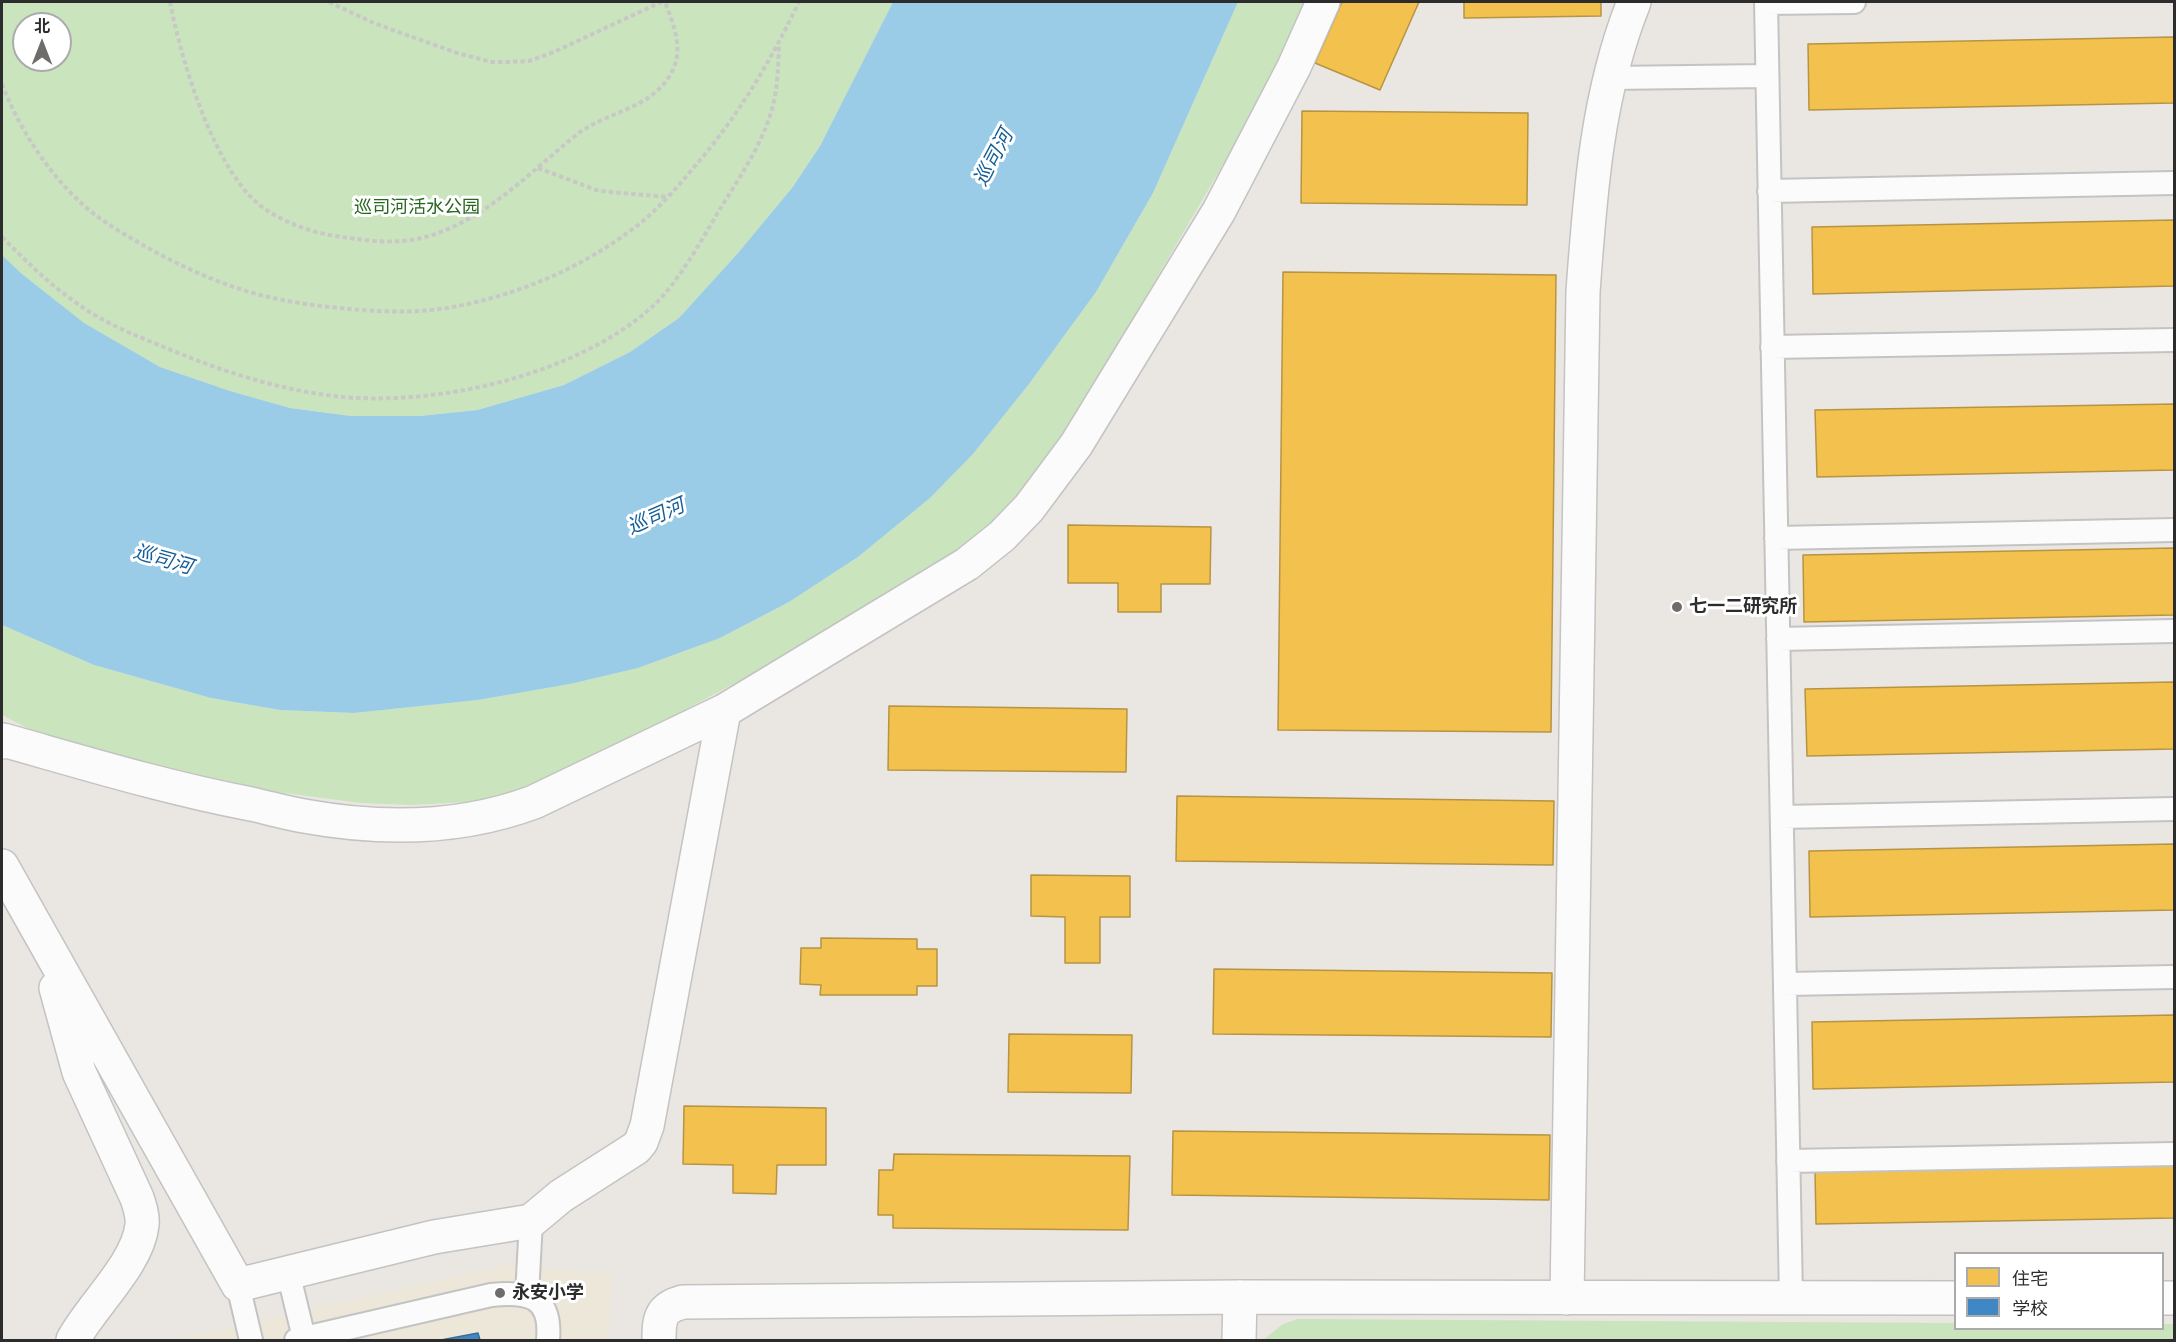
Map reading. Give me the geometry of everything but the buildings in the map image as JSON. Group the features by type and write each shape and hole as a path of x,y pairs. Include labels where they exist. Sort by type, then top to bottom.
{"street":[{"path":"2,742 3,740 220,799 346,822 409,825 474,819 504,813 534,802 724,711 967,564 1002,536 1029,508 1076,445 1219,211 1294,68 1323,2"},
{"path":"1567,1298 1583,292 1594,168 1610,78 1634,2"},
{"path":"2,866 238,1285 434,1237 531,1221 561,1196 627,1155 641,1142 644,1136 724,711"},
{"path":"43,940 79,1072 137,1198 142,1214 142,1227 127,1262 73,1341"},
{"path":"1239,1341 1240,1297"},
{"path":"659,1341 659,1326 663,1314 670,1306 683,1302 1240,1297 1954,1298"}],"lane":[{"path":"1791,1298 1766,2 1854,2"},
{"path":"1610,78 1767,76"},
{"path":"1769,191 2175,183"},
{"path":"1773,347 2175,340"},
{"path":"1776,538 2175,530"},
{"path":"1778,639 2175,631"},
{"path":"1782,817 2175,809"},
{"path":"1785,984 2175,977"},
{"path":"1788,1161 2175,1154"},
{"path":"527,1294 531,1221"},
{"path":"288,1272 300,1340 491,1295 513,1293 527,1294 545,1309 548,1319 548,1341"},
{"path":"238,1285 251,1341"}],"path":[{"path":"170,2 180,46 200,109 240,185 266,210 298,227 332,236 375,242 411,241 444,231 482,210 538,168 578,134 650,97 670,75 676,62 678,40 663,2 554,52 529,61 508,62 492,62 457,53 376,24 329,2"},
{"path":"2,84 20,125 34,147 82,204 120,231 164,257 206,276 286,301 375,311 446,308 514,291 561,273 630,231 669,197 722,134 754,88 799,2"},
{"path":"2,237 33,268 78,305 119,328 225,372 280,386 346,396 438,394 504,381 559,363 610,338 636,321 670,286 704,236 765,129 774,104 779,43"},
{"path":"538,168 599,191 669,197"}],"shaded area":[{"name":"永安小学","path":"511,1264 612,1275 608,1340 177,1340"}],"green space":[{"name":"巡司河活水公园","path":"2,2 893,2 820,146 792,188 738,253 679,318 630,352 564,385 476,410 420,416 351,416 290,408 230,391 160,367 83,323 2,255"},
{"path":"1238,2 1309,2 1272,81 1050,460 1026,492 947,561 810,643 576,768 547,782 489,801 411,805 361,803 223,785 37,733 2,715 2,625 94,665 211,698 280,710 354,713 478,700 570,684 638,668 720,638 789,602 858,557 930,498 973,454 1029,384 1096,292 1153,193"},
{"path":"1298,1319 1954,1323 1954,1330 2164,1330 2164,1324 2174,1324 2174,1340 1263,1340 1283,1324"}],"water":[{"name":"巡司河","path":"893,2 1238,2 1153,193 1096,292 1029,384 973,454 930,498 858,557 789,602 720,638 638,668 570,684 478,700 354,713 280,710 211,698 94,665 2,625 2,255 22,274 84,323 160,367 230,391 290,408 351,416 420,416 477,410 564,385 630,352 679,318 738,253 792,188 820,146"}],"place":[{"name":"七一二研究所","path":"1677,607"},
{"name":"永安小学","path":"500,1293"}]}
